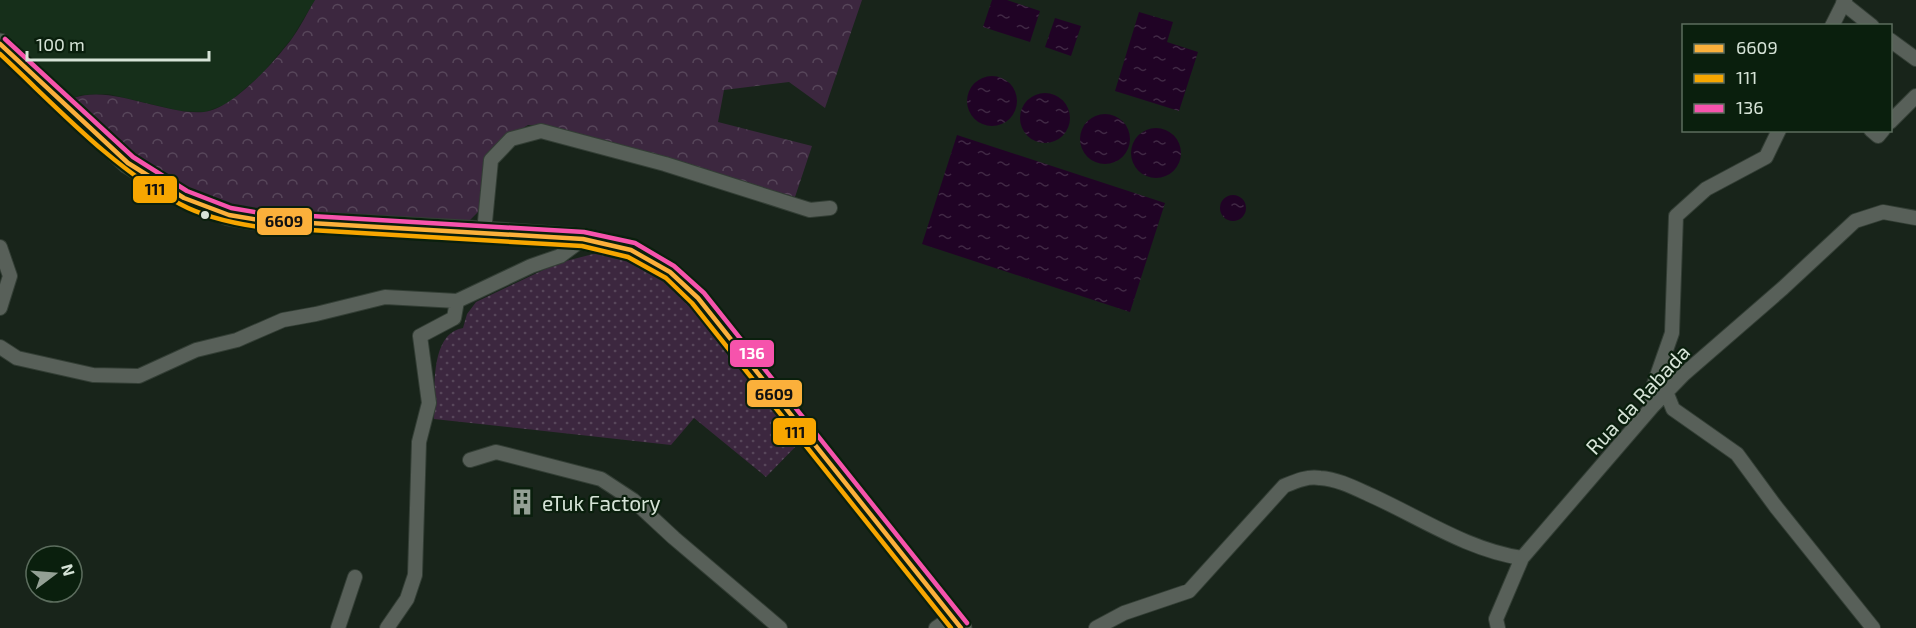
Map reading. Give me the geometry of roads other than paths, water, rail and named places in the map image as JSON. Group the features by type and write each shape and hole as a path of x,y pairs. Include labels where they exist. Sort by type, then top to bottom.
{"main road":[{"path":"0,44 128,163 184,198 229,215 259,220 583,238 631,249 670,272 698,298 950,624"}],"street":[{"path":"1833,24 1844,2 1870,24"},
{"path":"1892,41 1916,59"},
{"path":"1892,120 1916,96"},
{"path":"484,232 490,160 511,139 541,130 664,164 810,210 830,208"},
{"path":"1652,407 1652,390 1672,333 1676,216 1707,189 1766,157 1778,132"},
{"name":"Rua da Rabada","path":"1498,628 1496,619 1522,558 1652,407 1684,374 1783,288 1855,221 1883,212 1916,218"},
{"path":"0,347 17,358 93,375 139,376 196,350 237,340 283,320 385,297 457,301 531,266 560,256 583,238"},
{"path":"0,247 10,276 0,308"},
{"path":"387,628 407,600 415,575 419,442 429,403 420,336 454,318 457,301"},
{"path":"1667,394 1673,409 1737,454 1776,507 1873,628"},
{"path":"470,460 496,452 601,479 633,500 780,628"},
{"path":"1096,628 1124,613 1190,591 1284,486 1303,478 1320,477 1342,483 1397,506 1491,552 1522,558"},
{"path":"338,628 355,577"}],"water":[{"path":"992,0 1007,0 1040,11 1030,42 983,27"},
{"path":"1139,12 1173,22 1167,42 1198,52 1179,111 1115,91"},
{"path":"1055,18 1081,26 1071,56 1045,47"},
{"path":"987,76 997,76 1010,83 1017,96 1017,106 1010,119 997,126 987,126 978,122 971,115 967,106 967,96 971,87 978,80"},
{"path":"1040,93 1050,93 1063,100 1070,113 1070,123 1063,136 1050,143 1040,143 1031,139 1024,132 1020,123 1020,113 1024,104 1031,97"},
{"path":"1100,114 1110,114 1123,121 1130,134 1130,144 1123,157 1110,164 1100,164 1091,160 1084,153 1080,144 1080,134 1084,125 1091,118"},
{"path":"1151,128 1161,128 1174,135 1181,148 1181,158 1174,171 1161,178 1151,178 1142,174 1135,167 1131,158 1131,148 1135,139 1142,132"},
{"path":"957,135 1165,203 1130,312 922,244"},
{"path":"1233,195 1242,199 1246,208 1242,217 1233,221 1224,217 1220,208 1224,199"}],"place":[{"name":"eTuk Factory","path":"522,502"}]}
